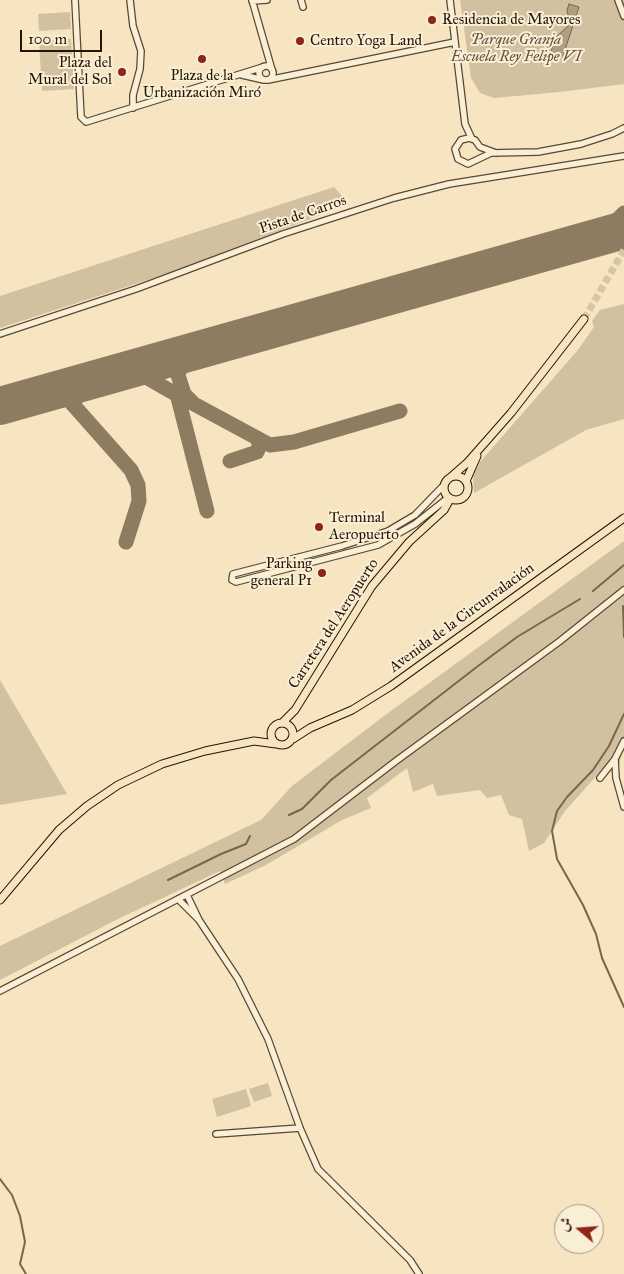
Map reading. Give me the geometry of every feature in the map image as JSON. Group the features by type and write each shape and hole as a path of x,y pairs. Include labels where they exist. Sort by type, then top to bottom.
{"main road":[{"path":"485,443 472,465 466,481 468,492 461,500 449,498 444,485 450,477 485,443 584,319"},
{"path":"450,477 458,476 466,481"},
{"name":"Carretera del Aeropuerto","path":"441,513 449,498"},
{"name":"Carretera del Aeropuerto","path":"282,722 295,710 372,586 409,542 441,513 461,500"},
{"name":"Avenida de la Circunvalación","path":"310,728 342,715 386,690 624,518"},
{"name":"Carretera del Aeropuerto","path":"291,727 295,710"},
{"path":"0,900 59,830 87,806 118,785 148,770 176,760 254,741 282,722 291,727 310,728"},
{"path":"291,727 293,739"},
{"path":"254,741 285,745 310,728"},
{"path":"272,729 271,735 276,744"}],"street":[{"path":"75,0 82,120 90,122 264,67 281,78"},
{"path":"130,0 133,26 142,56 133,95 134,108"},
{"path":"267,0 252,1 273,72"},
{"path":"302,0 303,8"},
{"path":"450,0 465,124 462,140 455,149 460,161 468,164 478,158 496,153 560,149 601,138 624,128"},
{"path":"618,0 624,16"},
{"path":"242,75 266,80 281,78 455,42"},
{"path":"266,80 260,75 270,59"},
{"path":"266,80 273,72"},
{"path":"465,124 472,139 480,147 496,153"},
{"path":"462,140 472,139"},
{"path":"478,158 480,147"},
{"name":"Pista de Carros","path":"0,334 136,289 283,234 394,198 447,184 538,172 624,156"},
{"name":"Carretera del Aeropuerto","path":"444,485 427,505 407,521 388,531 356,542 233,574 232,580 236,582 389,540 415,524 449,498"},
{"path":"356,542 358,550"},
{"path":"313,553 315,561"},
{"path":"269,565 271,572"},
{"path":"0,991 254,862 305,832 396,761 623,591"},
{"path":"600,778 615,759 624,741"},
{"path":"615,759 616,778 624,807"},
{"path":"187,895 199,920 238,979 268,1039 300,1128 318,1169 410,1260 419,1274"},
{"path":"178,899 199,920"},
{"path":"216,1134 300,1128"}],"green space":[{"name":"Parque Granja Escuela Rey Felipe VI","path":"460,0 624,0 624,84 494,98 480,93 471,78"},
{"path":"70,12 71,29 39,31 38,14"},
{"path":"71,39 74,89 42,91 39,41"},
{"path":"334,187 349,204 169,273 0,328 0,296"},
{"path":"624,304 624,419 586,430 474,493 473,475 480,462 577,351 594,327 592,321 600,310"},
{"path":"624,541 624,747 618,768 599,773 565,811 544,843 529,851 522,819 509,815 501,795 487,798 480,790 437,796 433,784 413,792 407,768 367,798 371,808 342,820 266,865 225,884 220,871 118,919 0,980 0,946 261,820 292,786 384,716"},
{"path":"0,680 67,794 0,805"},
{"path":"268,1083 272,1096 254,1102 249,1089"},
{"path":"246,1089 251,1106 217,1117 212,1099"}],"shaded area":[{"path":"569,4 579,7 563,56 549,57 556,37 568,26 567,10"}],"waterway":[{"path":"593,591 624,565"},
{"path":"289,815 302,809 331,780 517,637 580,599"},
{"path":"623,606 624,637"},
{"path":"624,714 609,746 593,770 567,797 557,811 552,831 557,859 583,905 596,934 602,958 624,1007"},
{"path":"168,880 246,844 250,836"},
{"path":"0,1179 12,1195 20,1216 25,1242 20,1264 26,1274"}],"taxiway":[{"path":"584,241 603,234 624,213"},
{"path":"198,350 181,366 178,375 184,394 194,404 270,445 294,442 400,411"},
{"path":"122,372 146,377 186,400"},
{"path":"75,406 74,395 82,383"},
{"path":"42,395 53,393 68,399 131,470 138,485 139,501 126,542"},
{"path":"177,394 207,511"},
{"path":"230,461 257,452 260,444 257,439"}],"runway":[{"path":"0,406 624,230"}],"tunnel":[{"path":"584,319 624,250"}],"place":[{"name":"Residencia de Mayores","path":"432,20"},
{"name":"Centro Yoga Land","path":"300,41"},
{"name":"Plaza de la Urbanización Miró","path":"202,59"},
{"name":"Plaza del Mural del Sol","path":"122,72"},
{"name":"Terminal Aeropuerto","path":"319,527"},
{"name":"Parking general P1","path":"322,573"}]}
